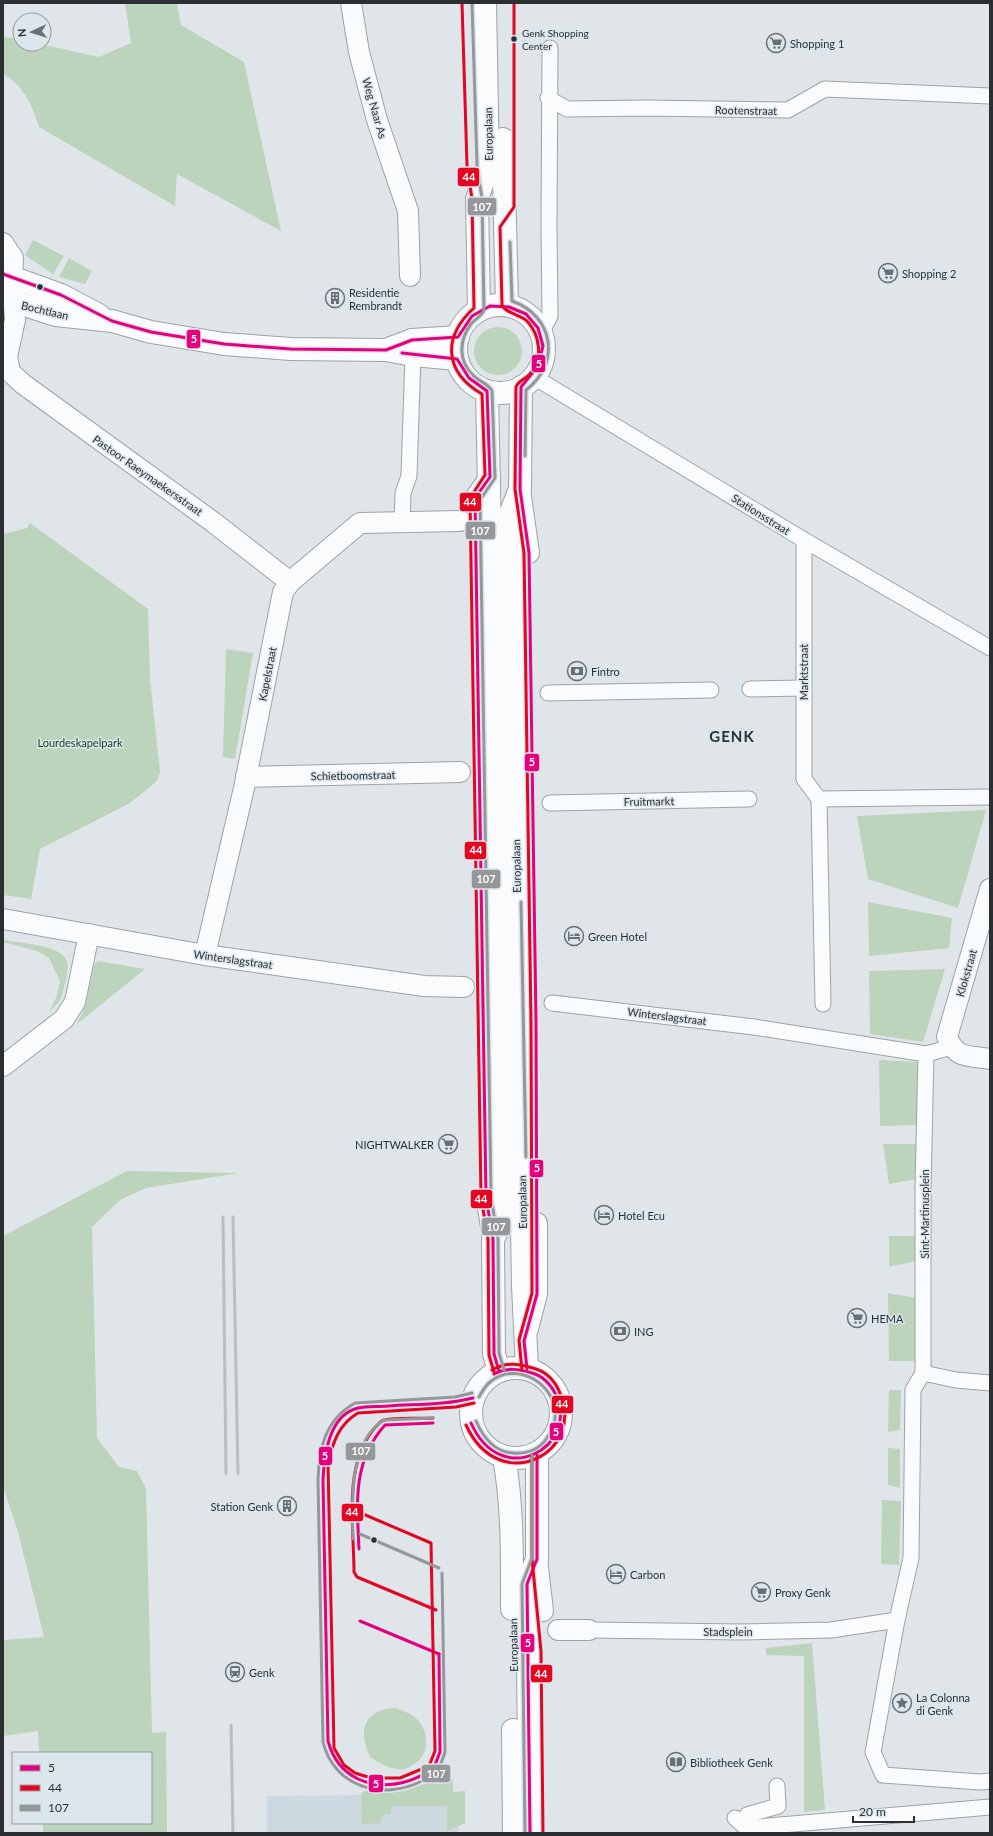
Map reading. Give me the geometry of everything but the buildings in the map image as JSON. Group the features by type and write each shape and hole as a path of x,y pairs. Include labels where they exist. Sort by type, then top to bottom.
{"main road":[{"name":"Europalaan","path":"485,3 488,167 477,199 479,310 489,306 507,306 521,310 533,320 541,333 544,344 539,385 520,489 510,514 524,1341 527,1369"},
{"name":"Europalaan","path":"501,3 507,306"},
{"name":"Bochtlaan","path":"7,276 61,295 112,321"},
{"name":"Bochtlaan","path":"8,300 56,315 112,321 151,332 224,344 291,349 386,350 413,355 457,359"},
{"path":"479,310 462,326 458,336 456,348 457,359 461,370 468,379 487,391 499,393 539,385"},
{"name":"Bochtlaan","path":"386,350 412,340 458,336"},
{"name":"Europalaan","path":"487,391 490,477 504,1219 493,1239 494,1354 500,1371"},
{"path":"513,1368 527,1369 539,1374 548,1382 556,1393 560,1406 560,1419 557,1431 550,1442 537,1455 518,1458 504,1457 492,1452 481,1443 471,1423 470,1410 474,1394 488,1377 500,1371 513,1368"},
{"name":"Europalaan","path":"530,1833 527,1584 537,1559 537,1455"},
{"name":"Europalaan","path":"504,1457 508,1477 512,1540 514,1833"}],"street":[{"name":"Weg Naar As","path":"351,3 359,52 377,120 408,211 410,276"},
{"path":"541,333 550,316 548,98 550,48"},
{"name":"Rootenstraat","path":"548,98 567,109 647,108 788,110 825,90 985,96"},
{"name":"Pastoor Raeymaekersstraat","path":"3,243 13,258 7,276 8,300 14,320 6,365 10,372 23,384 213,522 290,582"},
{"path":"402,523 403,493 409,476 413,355"},
{"name":"Stationsstraat","path":"539,385 990,648"},
{"path":"475,498 490,477"},
{"name":"Europalaan","path":"520,489 529,553"},
{"name":"Kapelstraat","path":"205,955 246,777 283,592 290,582 360,523 460,521"},
{"name":"Marktstraat","path":"804,540 804,779 819,800"},
{"path":"750,689 803,688"},
{"path":"552,693 711,690"},
{"name":"Schietboomstraat","path":"246,777 460,772"},
{"path":"823,1004 819,800 990,797"},
{"name":"Fruitmarkt","path":"550,803 749,799"},
{"name":"Klokstraat","path":"954,1050 947,1037 990,889"},
{"name":"Winterslagstraat","path":"3,919 205,955 424,986 464,987"},
{"path":"3,1066 53,1028 68,1013 75,1002 89,934"},
{"name":"Winterslagstraat","path":"552,1003 818,1036 926,1054"},
{"path":"926,1054 954,1050 990,1059"},
{"name":"Sint-Martinusplein","path":"923,1373 923,1189 926,1054"},
{"name":"Europalaan","path":"488,1208 493,1239"},
{"name":"Europalaan","path":"524,1341 537,1294 537,1223"},
{"path":"990,1383 956,1380 923,1373 913,1390 911,1558 897,1620 873,1752 883,1775 980,1782 990,1781"},
{"path":"537,1559 543,1611"},
{"name":"Stadsplein","path":"558,1630 741,1632 831,1630 897,1620"},
{"path":"777,1786 778,1806 741,1816 746,1828 990,1808"}],"shaded area":[{"path":"459,1794 459,1833 267,1833 267,1796"}],"green space":[{"path":"125,3 177,3 181,25 244,62 281,231 177,174 175,206 39,127 34,112 26,97 16,83 3,74 3,36 12,38 12,52 52,52 52,47 99,57 131,43"},
{"path":"33,240 64,256 53,274 25,255"},
{"path":"69,258 92,271 85,284 59,277"},
{"path":"498,327 507,329 515,334 520,342 522,351 520,360 515,368 507,373 498,375 489,373 481,368 476,360 474,351 476,342 481,334 489,329"},
{"name":"Lourdeskapelpark","path":"30,523 148,609 150,679 160,772 157,781 130,803 40,849 31,899 3,895 3,534 27,528"},
{"path":"226,649 253,653 235,759 223,757"},
{"path":"986,810 958,908 868,879 857,816"},
{"path":"868,902 952,918 949,948 869,956"},
{"path":"3,940 50,948 64,956 67,962 67,970 62,996 60,1001 49,1012 56,998 60,981 49,958 37,951 3,942"},
{"path":"98,961 145,969 76,1025 83,1012 94,965"},
{"path":"945,969 923,1042 870,1034 869,971"},
{"path":"879,1060 917,1062 917,1125 880,1126"},
{"path":"883,1144 917,1144 917,1179 889,1184"},
{"path":"127,1171 239,1173 146,1188 120,1200 92,1227 97,1438 119,1467 137,1471 146,1489 152,1733 166,1732 167,1833 43,1833 43,1824 152,1824 152,1752 39,1752 38,1731 3,1736 3,1640 44,1637 18,1532 3,1486 3,1236"},
{"path":"889,1236 916,1236 916,1261 889,1267"},
{"path":"888,1293 916,1298 917,1361 889,1361"},
{"path":"889,1390 901,1390 900,1430 888,1432"},
{"path":"888,1448 900,1449 900,1488 888,1485"},
{"path":"882,1500 901,1501 899,1565 881,1564"},
{"path":"812,1643 825,1810 804,1812 804,1656 766,1655 766,1648"},
{"path":"395,1708 412,1715 417,1719 426,1737 425,1750 422,1756 418,1761 405,1769 391,1768 370,1757 364,1739 366,1724 370,1718 376,1713"},
{"path":"453,1779 453,1792 465,1791 465,1823 447,1831 447,1806 391,1806 391,1814 382,1815 381,1823 362,1824 361,1794 364,1791 404,1791 435,1780"}],"railway":[{"path":"223,1217 226,1474"},
{"path":"233,1217 238,1474"},
{"path":"231,1725 233,1833"}],"transit line":[{"name":"44","path":"462,3 467,165 472,199 474,308 456,331 452,342 452,354 454,365 460,375 469,385 482,394 485,475 470,498 481,1197 488,1239 489,1355 494,1372"},
{"name":"107","path":"472,3 477,165 482,199 484,310 467,330 462,343 462,350 468,369 492,391 495,478 480,500 491,1197 498,1239 499,1353 504,1370"},
{"name":"44","path":"514,3 514,207 500,227 502,305 506,310 527,321 535,333 538,348 537,362 534,369 529,375 518,383 516,387 515,489 524,553 531,1023 532,1293 519,1340 522,1370"},
{"name":"107","path":"510,242 512,301 526,308 537,317 544,329 548,341 548,354 544,367 537,379 526,390 525,456"},
{"name":"5","path":"3,274 61,295 112,321 151,332 224,344 291,349 386,350 412,340 458,337 472,316 490,306 509,307 526,314 538,328 543,346 538,366 521,387 520,489 529,553 536,1023 537,1294 524,1341 527,1369"},
{"name":"5","path":"402,353 457,359 469,378 487,391 490,477 475,498 486,1197 493,1239 494,1354 499,1371"},
{"name":"107","path":"521,902 526,1157"},
{"name":"44","path":"466,1425 481,1447 499,1459 518,1463 536,1459 551,1448 561,1432 565,1413 559,1391 550,1377 540,1370 514,1364 503,1365 492,1370"},
{"name":"5","path":"471,1423 485,1444 501,1455 518,1458 534,1454 548,1444 557,1431 561,1414 556,1395 546,1381 536,1374 518,1370 504,1370 494,1374"},
{"name":"107","path":"476,1421 482,1433 495,1447 506,1452 523,1453 540,1446 544,1442 553,1428 555,1414 553,1401 547,1390 538,1382 527,1376 514,1373 502,1375 490,1382 479,1397"},
{"name":"107","path":"442,1573 445,1752 438,1772 407,1787 391,1790 362,1786 337,1770 329,1757 323,1742 318,1480 322,1446 330,1426 345,1410 355,1403 455,1397 472,1393"},
{"name":"5","path":"439,1654 440,1752 433,1770 411,1780 395,1784 382,1785 358,1779 348,1773 333,1754 328,1741 323,1480 325,1460 330,1438 340,1419 348,1412 358,1408 441,1403 473,1398"},
{"name":"44","path":"356,1511 431,1543 435,1751 429,1766 400,1778 371,1778 355,1773 344,1765 334,1748 328,1463 332,1448 341,1428 351,1417 358,1413 456,1407 474,1403"},
{"name":"44","path":"433,1418 384,1420 373,1430 364,1445 357,1462 352,1498 352,1517 354,1572 357,1577 436,1610"},
{"name":"107","path":"353,1539 352,1509 355,1475 358,1458 364,1443 372,1430 384,1420 433,1418"},
{"name":"5","path":"359,1549 359,1484 362,1468 374,1439 385,1425 433,1423"},
{"name":"44","path":"532,1455 532,1559 541,1651 543,1833"},
{"name":"107","path":"525,1833 522,1584 532,1558 532,1455"},
{"name":"5","path":"530,1833 527,1584 537,1559 537,1455"},
{"name":"107","path":"360,1534 439,1568"},
{"name":"5","path":"360,1621 439,1654"}],"place":[{"name":"Genk Shopping Center","path":"514,39"},
{"name":"Shopping 1","path":"776,43"},
{"name":"Shopping 2","path":"888,273"},
{"name":"Residentie Rembrandt","path":"335,298"},
{"name":"Fintro","path":"577,671"},
{"name":"Green Hotel","path":"574,936"},
{"name":"NIGHTWALKER","path":"448,1144"},
{"name":"Hotel Ecu","path":"604,1215"},
{"name":"HEMA","path":"857,1318"},
{"name":"ING","path":"620,1331"},
{"name":"Station Genk","path":"287,1506"},
{"name":"Carbon","path":"616,1574"},
{"name":"Proxy Genk","path":"761,1592"},
{"name":"Genk","path":"235,1672"},
{"name":"La Colonna di Genk","path":"902,1703"},
{"name":"Bibliotheek Genk","path":"676,1762"}],"district":[{"name":"GENK","path":"732,736"}]}
